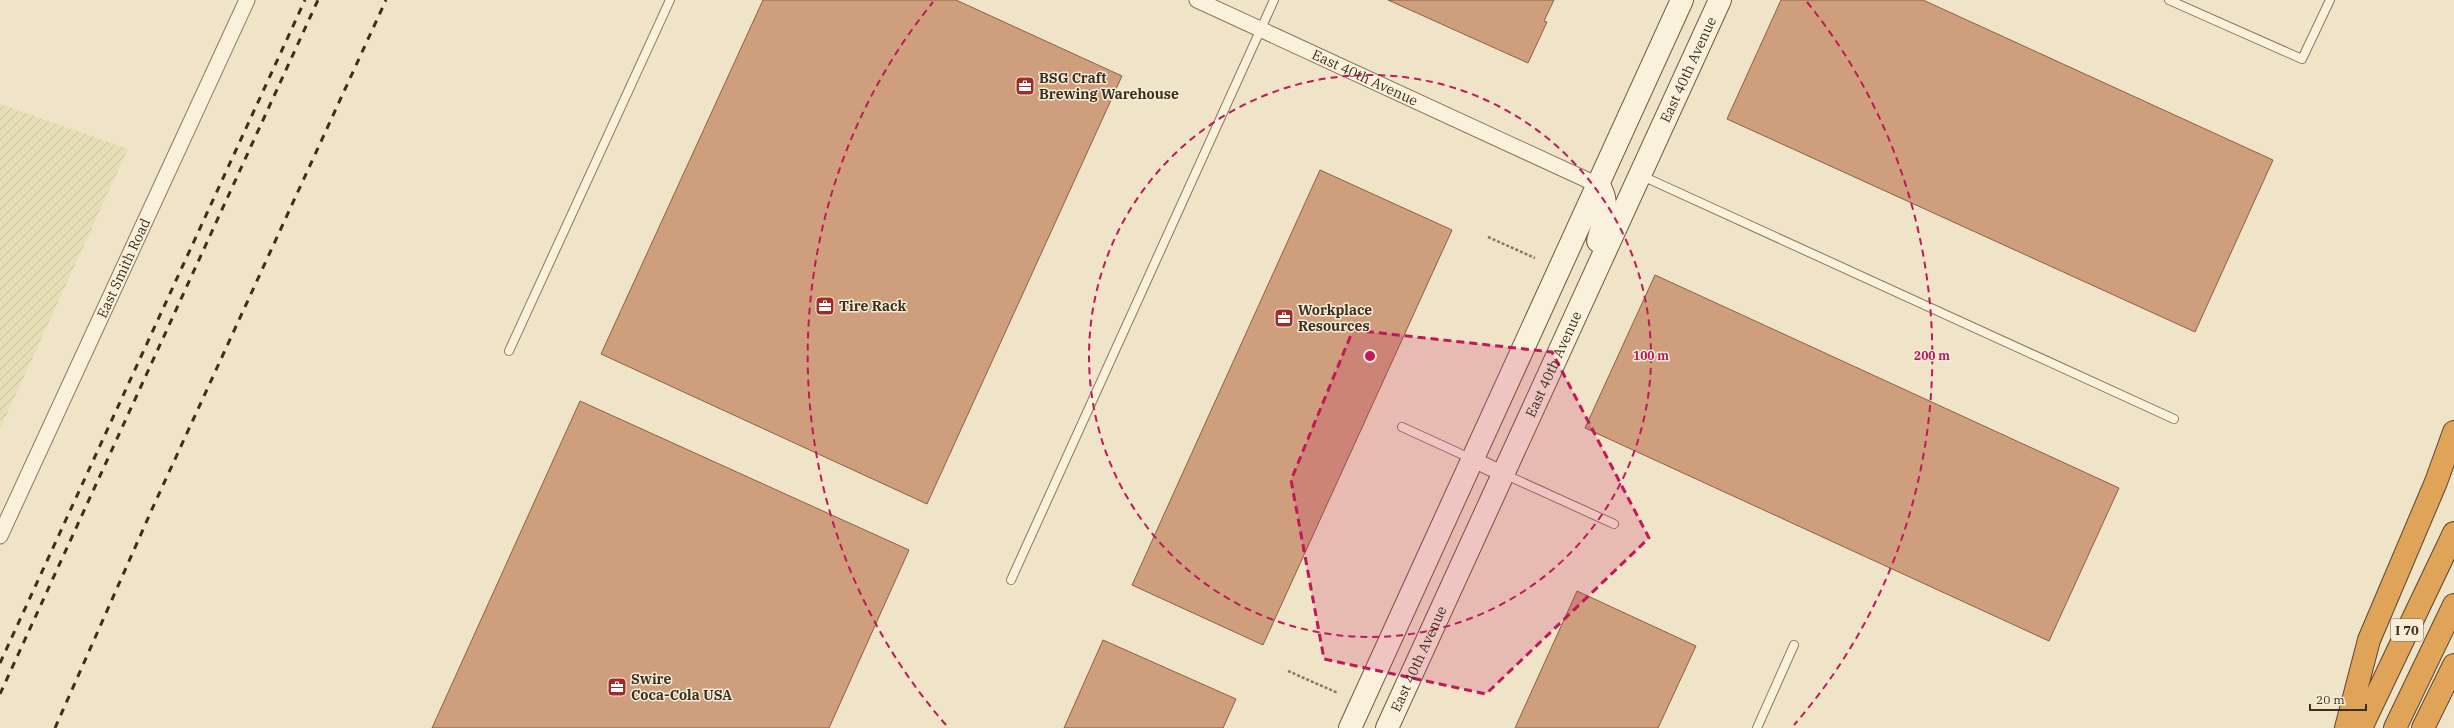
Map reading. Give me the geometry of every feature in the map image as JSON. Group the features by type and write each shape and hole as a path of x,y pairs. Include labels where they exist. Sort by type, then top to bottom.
{"highway":[{"path":"2346,728 2369,640 2433,490 2454,432"},
{"name":"I 70","path":"2361,728 2454,533"},
{"path":"2395,728 2454,605"},
{"path":"2424,728 2454,665"}],"street":[{"name":"East Smith Road","path":"0,536 247,0"},
{"name":"East 40th Avenue","path":"1197,0 1598,185"},
{"path":"1350,728 1682,0"},
{"name":"East 40th Avenue","path":"1387,728 1720,0"},
{"path":"1583,298 1605,214 1605,198 1598,185"},
{"path":"1472,459 1503,474"}],"lane":[{"path":"508,350 670,0"},
{"path":"1011,580 1274,0"},
{"path":"2169,0 2302,59 2330,0"},
{"path":"1639,175 2174,419"},
{"path":"1402,427 1472,459"},
{"path":"1503,474 1614,524"},
{"path":"1757,728 1794,645"}],"path":[{"path":"1488,237 1535,258"},
{"path":"1288,671 1338,693"}],"highlighted area":[{"path":"1353,330 1552,352 1649,538 1486,694 1324,659 1291,480"}],"shaded area":[{"path":"0,104 128,149 0,429"}],"building":[{"path":"763,0 956,0 1122,76 927,504 601,354"},
{"path":"1388,0 1554,0 1544,21 1547,22 1528,63"},
{"path":"1781,0 1923,0 2273,160 2195,332 1727,119"},
{"path":"1320,170 1452,230 1263,645 1132,585"},
{"path":"1655,275 2119,488 2049,641 1585,428"},
{"path":"580,401 909,550 829,728 432,728"},
{"path":"1577,591 1696,646 1658,728 1515,728"},
{"path":"1103,640 1236,699 1223,728 1064,728"}],"railway":[{"path":"0,663 305,0"},
{"path":"0,694 318,0"},
{"path":"55,728 153,507 386,0"}],"place":[{"name":"BSG Craft Brewing Warehouse","path":"1025,86"},
{"name":"Tire Rack","path":"825,306"},
{"name":"Workplace Resources","path":"1284,318"},
{"name":"Swire Coca-Cola USA","path":"617,687"}]}
